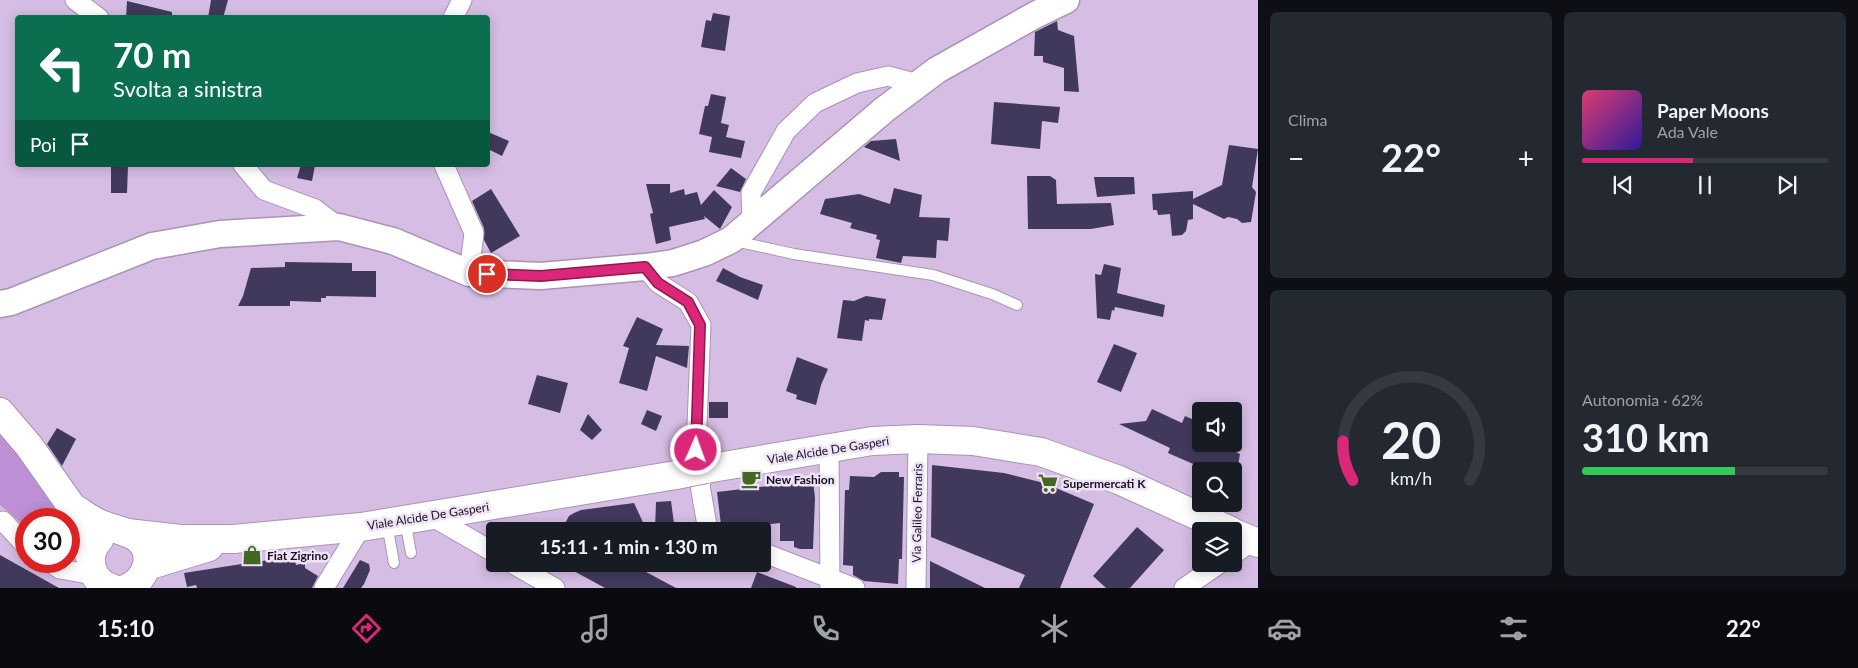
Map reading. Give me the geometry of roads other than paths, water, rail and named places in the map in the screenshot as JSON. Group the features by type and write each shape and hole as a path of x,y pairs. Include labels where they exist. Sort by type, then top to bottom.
{"main road":[{"path":"0,304 10,302 152,246 220,234 339,227 393,241 469,272 541,276 674,263 704,253 731,240 885,109 938,70 1038,8 1066,0"},
{"path":"0,412 29,446 72,507 99,573"},
{"name":"Viale Alcide De Gasperi","path":"122,532 181,539 234,539 396,521 872,441 918,439 973,441 1041,452 1119,480 1205,522"},
{"path":"72,507 96,523 135,536 141,542 148,557 143,579"},
{"path":"99,573 97,542 103,537 122,532"},
{"name":"Viale Alcide De Gasperi","path":"143,579 234,539"}],"street":[{"path":"75,0 95,15"},
{"path":"454,15 462,0"},
{"path":"752,221 751,192 786,131 815,103 857,83 888,76 918,84"},
{"path":"245,167 264,190 315,209 339,227"},
{"path":"445,167 474,233 469,272"},
{"path":"645,267 658,283 688,302 700,325 696,450 706,522"},
{"name":"Via Galileo Ferraris","path":"916,588 918,439"},
{"path":"829,449 830,583"},
{"path":"1,518 15,534"},
{"path":"324,588 396,521 486,550"},
{"path":"771,556 830,583 855,588"},
{"path":"80,571 99,573"},
{"path":"527,572 555,588"},
{"path":"1184,588 1207,572"}],"lane":[{"path":"731,240 794,254 933,275 992,294 1017,305"},
{"path":"396,521 411,553"},
{"path":"394,563 396,521"}],"place":[{"name":"New Fashion","path":"751,479"},
{"name":"Supermercati K","path":"1048,483"},
{"name":"Fiat Zigrino","path":"252,555"}]}
